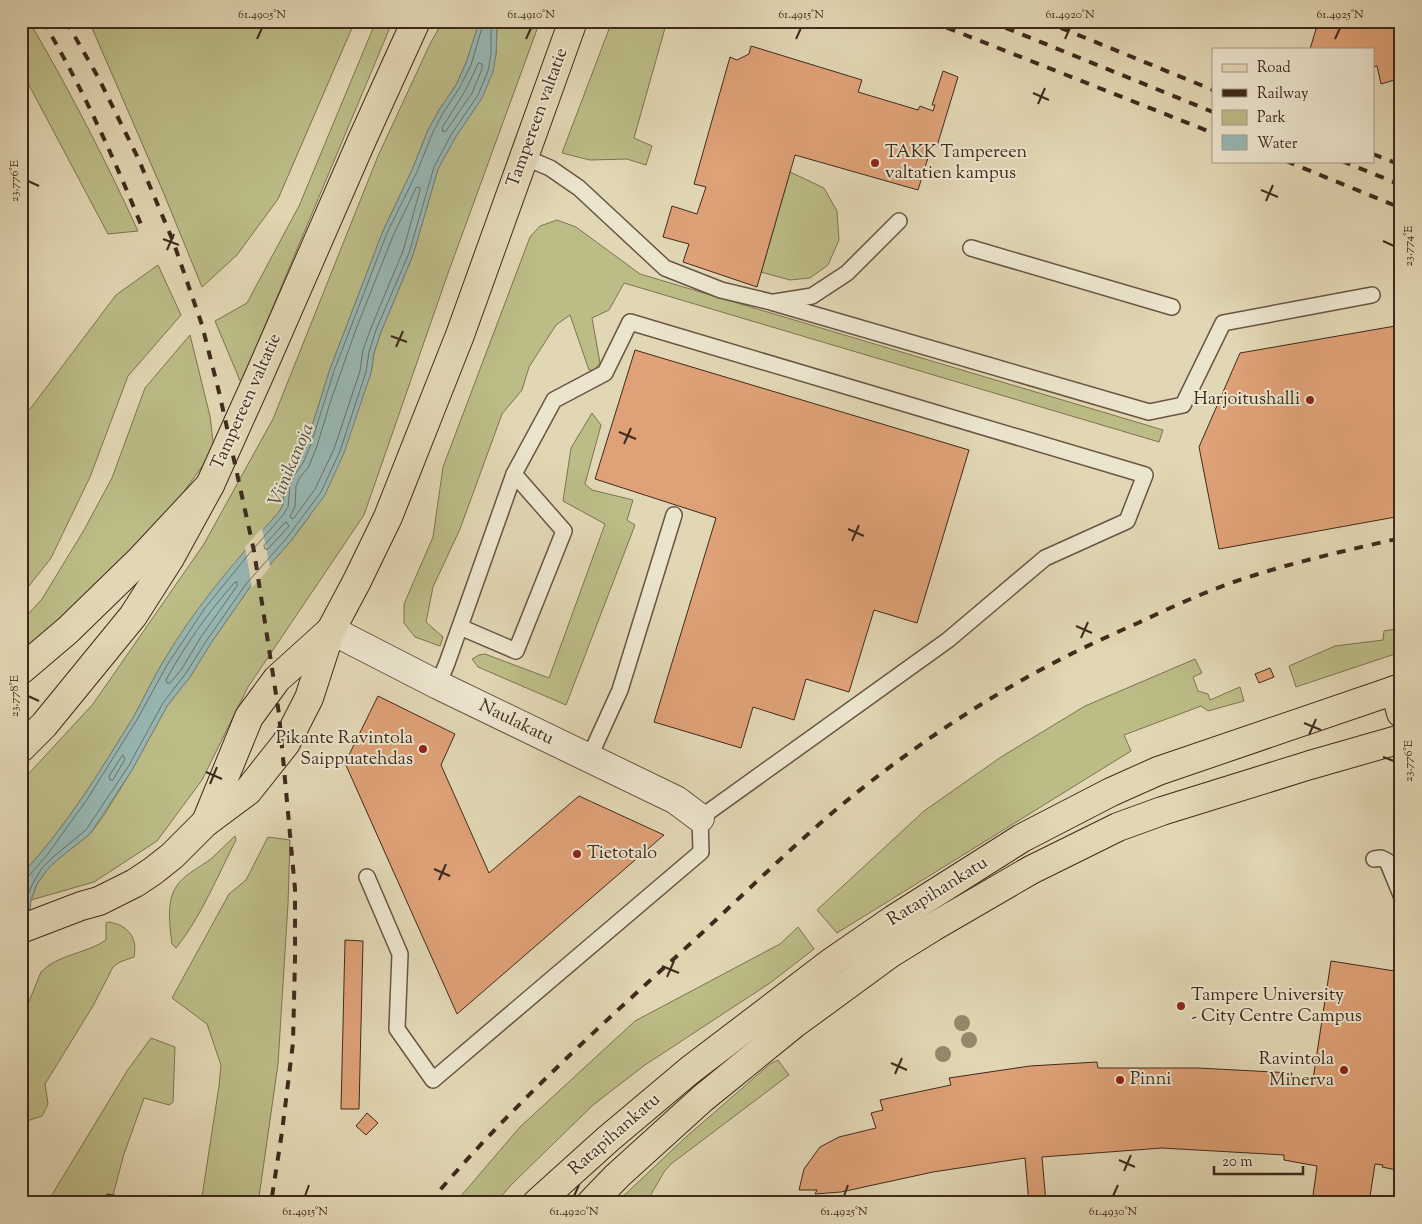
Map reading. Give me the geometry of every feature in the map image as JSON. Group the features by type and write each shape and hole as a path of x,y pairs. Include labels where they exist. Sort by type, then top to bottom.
{"main road":[{"name":"Tampereen valtatie","path":"21,748 44,725 133,616 170,558 210,485 416,21"},
{"name":"Tampereen valtatie","path":"21,929 99,901 135,883 172,856 206,823 248,791 286,743 309,698 331,630 388,517 460,335 573,21"},
{"path":"21,670 68,630 141,560 210,485"},
{"name":"Tampereen valtatie","path":"206,823 249,717 277,679 331,630"},
{"name":"Ratapihankatu","path":"539,1202 608,1139 690,1070 817,973 894,919 1022,838 1111,792 1158,771 1399,697"},
{"name":"Ratapihankatu","path":"591,1203 617,1176 703,1098 802,1018 891,953 1031,870 1118,827 1162,811 1401,739"}],"street":[{"name":"Naulakatu","path":"331,630 438,685 676,800 700,818"}],"lane":[{"path":"524,157 550,168 579,188 638,245 665,268 721,290 771,302 1149,412 1183,404 1223,323 1372,295"},
{"path":"771,302 812,296 847,272 899,220"},
{"path":"971,248 1172,307"},
{"path":"367,877 400,954 397,1029 433,1080 702,852 700,818 948,640 1045,558 1127,520 1145,474 630,322 605,373 554,400 514,474 448,663 438,685"},
{"path":"460,627 516,651 564,531 514,474"},
{"path":"589,758 620,690 674,514"},
{"path":"1374,859 1381,858 1387,861 1401,895"},
{"path":"1399,1203 1401,1198"}],"green space":[{"path":"21,21 29,21 58,72 100,151 138,231 108,234 21,70"},
{"path":"89,21 355,21 278,199 237,255 202,287 164,194"},
{"path":"376,21 389,21 391,25 241,383 215,321 247,303 299,206"},
{"path":"443,21 540,21 447,276 364,515 248,687 202,780 157,841 94,882 31,900 37,884 46,871 90,834 104,815 132,770 167,706 190,677 250,587 290,542 309,517 371,373 374,353 413,255 438,169 455,138 482,98 496,54 497,25 479,23 466,63 456,85 428,130 412,170 383,231 330,369 307,442 299,461 289,474 285,484 283,505 189,622 163,662 134,716 70,816 21,878 21,782 93,704 204,544 273,419 378,156 430,44"},
{"path":"612,21 667,21 634,138 652,146 646,165 627,159 590,160 562,153"},
{"path":"790,172 824,188 837,211 839,240 828,265 810,278 790,280 761,272"},
{"path":"557,220 576,227 640,274 1163,430 1159,442 624,283 609,310 592,318 600,363 594,370 589,370 570,315 556,325 529,367 522,390 502,414 460,529 433,587 426,622 443,637 440,646 415,637 404,623 404,604 433,537 443,467 530,237 540,226"},
{"path":"158,265 181,315 128,376 90,477 51,558 21,596 21,421 116,295"},
{"path":"190,335 210,416 214,450 172,508 101,580 21,654 21,622 42,599 84,530 112,478 145,388"},
{"path":"592,413 601,425 585,484 592,490 633,500 627,520 635,525 566,705 478,667 472,659 485,654 549,678 605,524 563,501 571,448"},
{"path":"1401,628 1401,652 1296,687 1289,666 1335,646 1383,640 1384,631"},
{"path":"1195,659 1202,673 1193,677 1198,691 1208,694 1210,700 1240,687 1244,701 1208,711 1201,706 1124,735 1131,751 837,933 817,910 924,811 1001,757 1085,706"},
{"path":"235,836 236,840 209,896 176,948 172,944 170,907 176,887 183,878 212,858"},
{"path":"268,837 290,840 278,1064 258,1203 201,1203 221,1065 207,1024 172,998 229,894 246,880"},
{"path":"109,922 126,929 133,938 134,957 120,962 113,967 93,1006 45,1084 48,1104 42,1116 21,1121 21,1021 41,972 56,961 98,945 106,940 106,923"},
{"path":"798,927 814,949 770,983 645,1065 593,1105 510,1186 496,1203 455,1203 520,1127 635,1021 780,944"},
{"path":"151,1038 175,1047 173,1102 169,1105 144,1098 124,1154 113,1195 107,1194 105,1203 47,1203 127,1071"},
{"path":"778,1060 789,1075 671,1164 664,1172 646,1203 616,1203 686,1137 770,1064"}],"water":[{"path":"479,23 497,25 493,72 482,98 455,138 438,169 413,255 381,332 374,353 371,373 344,453 325,495 290,542 250,587 190,677 167,706 132,770 90,834 57,860 37,884 31,900 27,940 21,959 21,878 70,816 134,716 163,662 189,622 217,584 283,505 285,485 289,474 299,461 307,442 330,369 383,231 412,170 428,130 456,85 466,63"}],"pier":[{"path":"262,528 270,567 252,588 245,547"}],"building":[{"path":"1345,21 1401,21 1401,78 1381,84 1377,66 1374,67 1374,48 1310,48 1316,29"},
{"name":"TAKK Tampereen valtatien kampus","path":"751,46 862,80 858,92 918,110 920,106 933,111 935,105 932,105 943,71 958,77 937,146 932,145 918,190 795,155 757,287 683,262 689,244 663,237 672,206 697,214 706,187 694,184 730,57 737,60 749,54"},
{"name":"Harjoitushalli","path":"1401,325 1401,516 1219,549 1199,447 1240,353"},
{"path":"635,350 969,450 917,623 874,610 849,692 806,679 794,720 753,707 741,748 654,722 716,518 595,479"},
{"path":"1270,668 1274,677 1259,683 1255,674"},
{"name":"Tietotalo","path":"378,696 455,734 441,765 489,873 579,796 664,835 457,1014 345,763"},
{"path":"345,940 363,941 359,1109 341,1109"},
{"name":"Pinni","path":"1331,961 1401,972 1401,993 1397,1017 1401,1018 1401,1171 1375,1164 1369,1203 1312,1203 1317,1166 1284,1160 1284,1155 1162,1148 1042,1157 1046,1203 1029,1203 1025,1158 933,1172 841,1192 815,1194 817,1190 799,1190 804,1169 820,1147 839,1137 876,1128 871,1113 883,1110 880,1100 951,1085 949,1078 1030,1066 1097,1062 1098,1068 1198,1068 1292,1073 1290,1083 1312,1086"},
{"path":"367,1113 378,1123 366,1135 356,1126"},
{"path":"107,1194 113,1195 158,1203 105,1203"}],"railway":[{"path":"43,21 71,71 96,122 142,227"},
{"path":"66,21 98,77 138,158 173,241 202,325 220,396 254,551 279,714 295,889 293,1043 271,1203"},
{"path":"930,21 1212,133"},
{"path":"989,21 1212,112"},
{"path":"1044,21 1212,90"},
{"path":"1374,154 1401,165"},
{"path":"1288,162 1401,208"},
{"path":"1344,162 1401,185"},
{"path":"429,1203 490,1134 622,1006 832,813 925,741 999,693 1038,671 1196,597 1225,585 1273,570 1401,538"}],"place":[{"name":"TAKK Tampereen valtatien kampus","path":"875,163"},
{"name":"Harjoitushalli","path":"1310,400"},
{"name":"Pikante Ravintola Saippuatehdas","path":"423,749"},
{"name":"Tietotalo","path":"577,854"},
{"name":"Tampere University - City Centre Campus","path":"1181,1006"},
{"name":"Ravintola Minerva","path":"1344,1070"},
{"name":"Pinni","path":"1120,1080"}],"water label":[{"name":"Viinikanoja","path":"292,465"}]}
